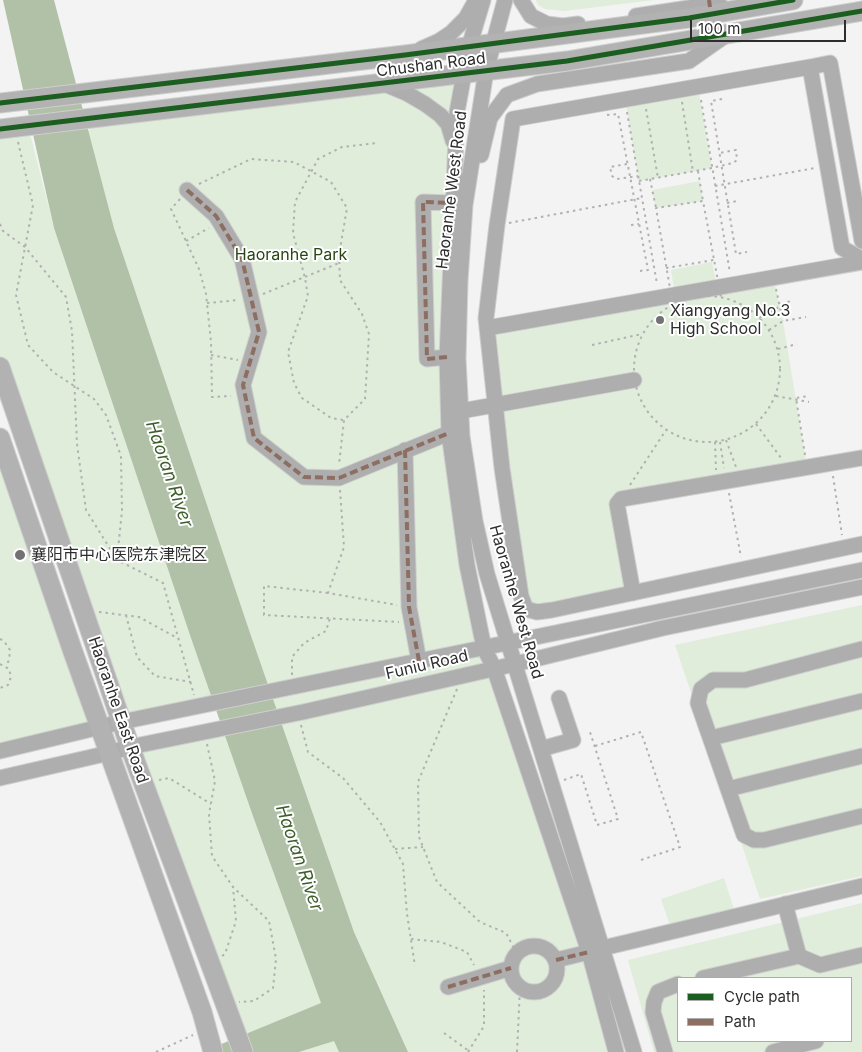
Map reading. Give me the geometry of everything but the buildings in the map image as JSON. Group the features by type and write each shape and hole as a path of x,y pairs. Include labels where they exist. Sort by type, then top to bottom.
{"main road":[{"name":"Chushan Road","path":"0,102 492,44 689,18 744,4 793,0"},
{"name":"Chushan Road","path":"7,128 567,61 862,11"},
{"name":"Haoranhe East Road","path":"0,366 121,722 242,1052"},
{"name":"Haoranhe East Road","path":"0,438 3,461 202,1012 213,1052"}],"street":[{"path":"405,55 439,41 451,33 466,18 476,0"},
{"name":"Haoranhe West Road","path":"484,0 469,46 457,112 446,357 450,433 467,565 484,648 494,668 634,1052"},
{"name":"Haoranhe West Road","path":"505,0 486,71 465,205 460,281 458,359 462,436 475,521 487,574 552,784 596,950 616,1052"},
{"path":"521,0 530,16 548,24 563,26 701,6 709,3 744,4"},
{"path":"468,183 477,167 490,118 507,95 537,84 689,61 729,34"},
{"path":"862,241 830,63 512,119 486,318 494,405 521,596 526,608 537,612 552,610 862,544"},
{"path":"810,67 842,248 862,260"},
{"path":"382,83 406,93 440,115 448,124 455,146"},
{"path":"187,190 216,216 242,259 260,332 243,386 254,438 304,477 339,478 450,433"},
{"path":"446,357 427,359 423,202 452,203"},
{"path":"487,328 666,301 732,285 862,260"},
{"path":"461,411 634,380"},
{"path":"405,450 409,607 419,661"},
{"path":"633,593 617,504 621,499 862,458"},
{"path":"0,751 121,722 862,570"},
{"name":"Funiu Road","path":"0,778 109,754 130,747 295,714 463,674 515,664 662,628 862,587"},
{"path":"862,649 744,680 713,680 701,689 698,703 744,835 754,840 764,840 862,816"},
{"path":"541,749 573,740 559,698"},
{"path":"711,738 862,701"},
{"path":"728,789 862,756"},
{"path":"556,960 862,886"},
{"path":"785,904 799,956"},
{"path":"538,946 545,949 556,960 558,967 557,975 549,988 535,993 520,988 512,976 514,961 523,949 538,946"},
{"path":"707,977 799,956 820,965 862,955"},
{"path":"448,987 514,961"},
{"path":"665,1052 654,1012 654,1002 658,992 677,984"},
{"path":"773,1052 816,1042"}],"path":[{"path":"698,86 732,285"},
{"path":"680,90 693,172"},
{"path":"644,96 658,178"},
{"path":"625,99 642,198 666,301"},
{"path":"722,99 711,101 727,202 736,254 747,252"},
{"path":"607,116 618,114 648,270 639,271"},
{"path":"7,128 33,206 16,295 28,345 53,372 94,399 106,415 121,456 122,511 117,560"},
{"path":"344,420 331,418 302,398 294,383 288,352 308,296 293,233 295,202 318,159 342,147 376,143"},
{"path":"639,181 712,168 733,163 737,160 736,150 719,153"},
{"path":"245,395 212,397 206,294 198,268 171,210 187,190 251,159 294,162 330,182 347,208 339,263 340,280 362,314 369,334 365,399 344,420 339,467 344,547 328,593"},
{"path":"627,164 610,167 612,176 617,179 638,176"},
{"path":"715,186 828,166"},
{"path":"698,171 721,297"},
{"path":"650,179 666,268 666,301 657,316 642,334 635,356 634,380 641,402 655,421 666,430 674,435 696,442 720,442 744,434 763,418 776,396 782,372 778,349 766,324 747,307 721,297 699,296 666,301"},
{"path":"497,225 642,198"},
{"path":"656,208 703,200"},
{"path":"727,202 738,201"},
{"path":"186,240 220,222"},
{"path":"0,224 3,231 25,247 48,272 66,297 72,331 76,444 86,510 117,560 163,583 191,682 200,706"},
{"path":"631,225 639,224"},
{"path":"666,268 714,260"},
{"path":"207,303 252,298 339,263"},
{"path":"774,277 783,321"},
{"path":"759,318 790,301"},
{"path":"769,330 783,321 806,317"},
{"path":"592,345 642,334"},
{"path":"778,349 797,344"},
{"path":"211,355 250,362"},
{"path":"776,396 809,402"},
{"path":"807,468 796,398 808,396"},
{"path":"756,424 790,470"},
{"path":"621,499 666,430"},
{"path":"726,440 728,481"},
{"path":"715,442 728,481"},
{"path":"720,442 743,569"},
{"path":"831,464 844,547"},
{"path":"409,607 328,593 264,586 264,615 411,623"},
{"path":"84,614 103,611 139,617 179,639"},
{"path":"126,615 137,657 155,676 191,682"},
{"path":"290,688 292,657 304,643 326,631 330,618"},
{"path":"0,639 4,641 10,650 6,666"},
{"path":"0,664 6,666 11,673 8,685 0,688"},
{"path":"463,674 418,782 419,837 437,882 480,922 506,933 514,961"},
{"path":"295,714 308,752 343,778 380,822 403,864 414,966"},
{"path":"207,732 215,781 209,814 212,856 233,887 269,921 276,959 272,988 254,1001 225,1004"},
{"path":"552,784 581,774 597,825 618,819 590,732"},
{"path":"594,746 641,732 680,847 638,861"},
{"path":"143,783 169,778 211,804"},
{"path":"395,849 423,847"},
{"path":"209,962 225,954 236,920 233,887"},
{"path":"517,1052 520,988"},
{"path":"156,1052 207,1029"},
{"path":"444,1033 470,1052"}],"green space":[{"path":"536,0 654,0 564,11 545,9 538,5"},
{"name":"Haoranhe Park","path":"463,74 449,433 494,668 616,1052 408,1052 354,932 249,630 114,228 89,132 90,118"},
{"path":"698,87 712,168 639,181 625,99"},
{"path":"28,126 54,228 214,703 121,722 0,367 0,129"},
{"path":"700,181 703,201 656,208 652,190"},
{"path":"712,262 717,287 773,277 783,321 807,468 621,499 633,593 526,609 487,328 675,294 671,270"},
{"name":"襄阳市中心医院东津院区","path":"0,438 100,728 0,751"},
{"path":"862,605 862,876 760,899 675,645"},
{"path":"225,728 254,819 339,1052 242,1052 130,747"},
{"path":"724,878 736,916 672,931 661,899"},
{"path":"862,903 862,1052 654,1052 628,960"}],"water":[{"name":"Haoran River","path":"3,0 54,0 114,228 249,630 354,932 408,1052 339,1052 334,1041 299,1052 202,1052 321,1003 191,638 54,228"}],"marked path":[{"path":"709,0 710,7"},
{"path":"187,190 216,216 242,259 259,332 243,385 254,438 304,477 339,478 449,433"},
{"path":"447,357 427,359 423,202 453,203"},
{"path":"405,450 409,607 419,661"},
{"path":"556,960 589,952"},
{"path":"448,987 511,968"}],"cycle path":[{"path":"0,103 405,55 689,18 793,0"},
{"path":"0,129 567,61 862,11"}],"place":[{"name":"Xiangyang No.3 High School","path":"660,320"},
{"name":"襄阳市中心医院东津院区","path":"20,555"}]}
